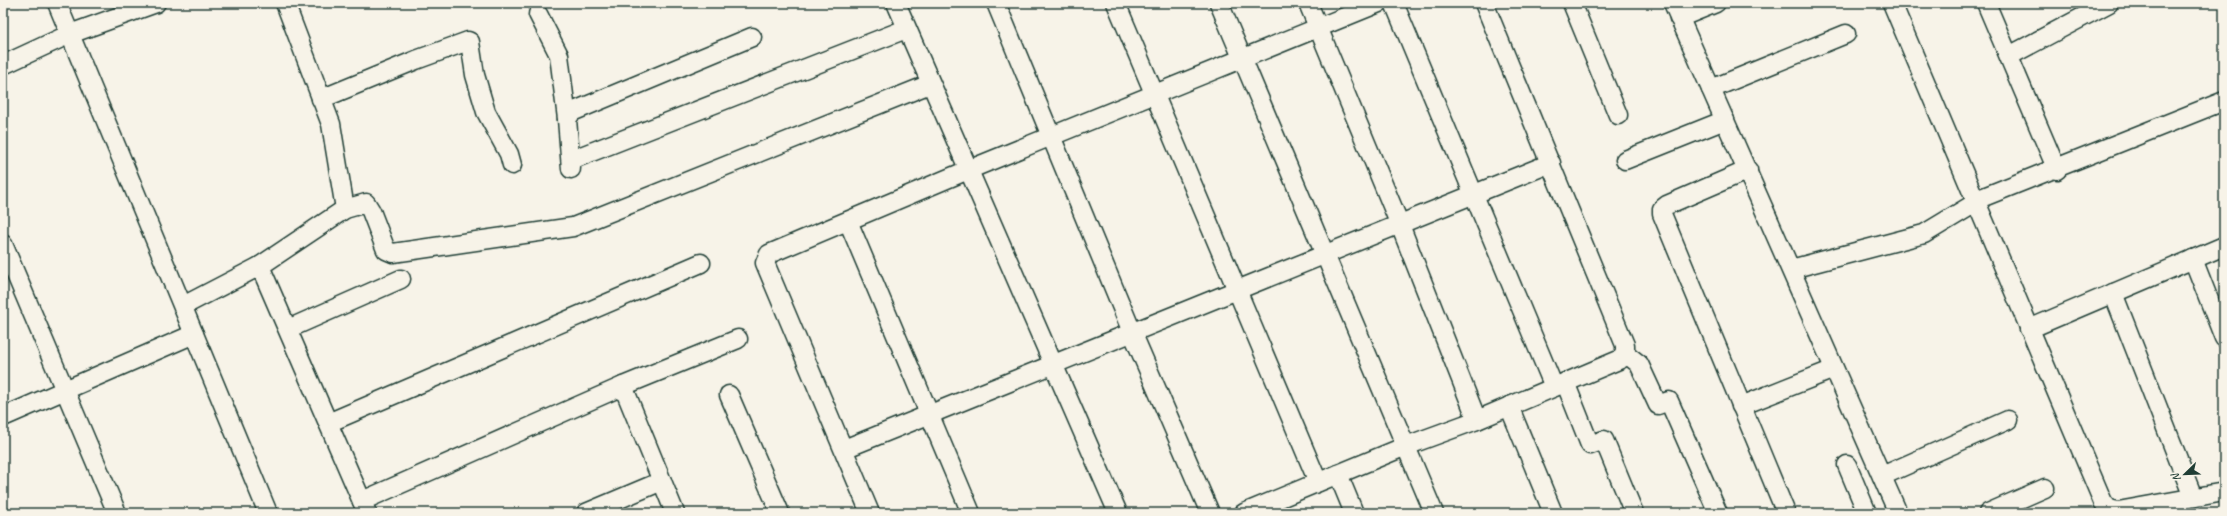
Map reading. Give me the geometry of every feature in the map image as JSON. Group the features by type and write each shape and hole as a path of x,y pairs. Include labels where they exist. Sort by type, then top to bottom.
{"street":[{"path":"57,3 268,513"},
{"path":"3,65 70,34 156,3"},
{"path":"285,3 331,124 345,209"},
{"path":"896,3 906,29 1118,513"},
{"path":"996,3 1132,332 1210,513"},
{"path":"1116,3 1236,291 1318,482"},
{"path":"1219,3 1324,256 1434,513"},
{"path":"1308,3 1400,225 1477,420"},
{"path":"870,513 765,263 769,254 968,170 1156,96 1379,3"},
{"path":"1394,3 1474,195 1560,385 1590,445 1604,440 1634,513"},
{"path":"1244,513 1406,446 1477,420 1620,359 1625,353 1625,345 1484,3"},
{"path":"1572,3 1618,115"},
{"path":"1716,3 1676,10 1748,170 1898,513"},
{"path":"1892,3 2103,502 2109,509 2118,511 2224,492"},
{"path":"1986,3 2057,170"},
{"path":"2009,56 2109,3"},
{"path":"538,14 559,55 568,119 571,165 906,29"},
{"path":"1711,89 1846,34"},
{"path":"568,119 572,112 752,37"},
{"path":"321,99 416,60 470,42 475,75 486,112 509,154 512,165"},
{"path":"182,306 260,266 345,209 366,203 371,211 386,250 393,253 573,227 930,84"},
{"path":"1791,269 1924,234 1977,201 2057,170 2224,101"},
{"path":"1625,160 1725,120"},
{"path":"844,449 1551,163"},
{"path":"1748,170 1667,205 1662,209 1662,214 1786,513"},
{"path":"848,221 971,513"},
{"path":"3,244 117,513"},
{"path":"2029,328 2224,246"},
{"path":"2193,259 2224,338"},
{"path":"328,423 701,263"},
{"path":"260,266 364,507 623,386 738,339"},
{"path":"288,329 401,279"},
{"path":"2113,293 2193,497"},
{"path":"3,417 194,334"},
{"path":"1625,353 1639,364 1658,405 1669,401 1718,513"},
{"path":"1741,406 1834,369"},
{"path":"623,386 675,513"},
{"path":"729,395 780,513"},
{"path":"1509,406 1553,513"},
{"path":"1882,476 2008,420"},
{"path":"1847,465 1867,513"},
{"path":"1338,474 1354,513"},
{"path":"586,513 662,481"},
{"path":"1988,513 2045,488"}]}
